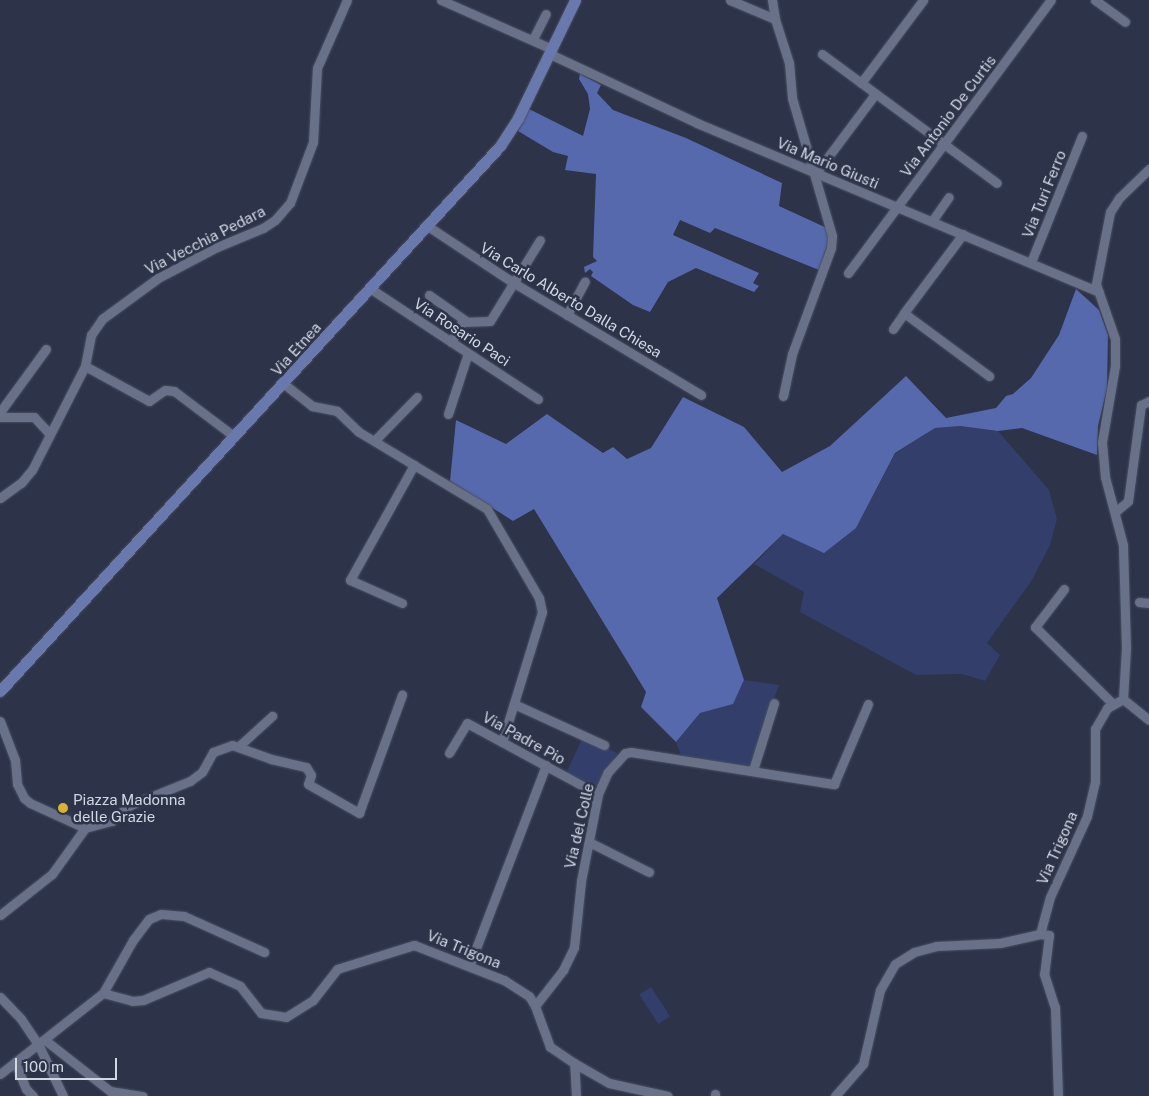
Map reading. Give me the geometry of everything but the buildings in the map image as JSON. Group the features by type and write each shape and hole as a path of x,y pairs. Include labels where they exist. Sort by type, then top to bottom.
{"main road":[{"name":"Via Etnea","path":"0,691 235,438 490,158 513,128 575,0"}],"street":[{"name":"Via Vecchia Pedara","path":"0,498 27,477 48,432 85,366 91,335 111,311 184,264 263,228 275,220 290,203 313,142 317,68 347,0"},
{"name":"Via Mario Giusti","path":"441,0 509,32 533,40 610,84 1099,292"},
{"path":"730,0 775,19"},
{"path":"772,0 775,19 789,63 792,98 816,173 830,226 831,248 792,354 783,396"},
{"path":"861,83 923,0"},
{"name":"Via Antonio De Curtis","path":"848,273 1051,0"},
{"path":"1095,0 1124,22"},
{"path":"533,40 546,14"},
{"path":"822,54 997,184"},
{"path":"816,173 874,94"},
{"name":"Via Turi Ferro","path":"1031,262 1082,136"},
{"path":"1123,699 1126,648 1123,545 1116,512 1105,477 1102,442 1114,366 1115,339 1099,292 1098,269 1110,212 1119,198 1149,169"},
{"path":"932,221 949,197"},
{"name":"Via Carlo Alberto Dalla Chiesa","path":"428,226 514,283 701,395"},
{"path":"892,329 963,234"},
{"path":"451,342 459,324 466,321 490,321 540,240"},
{"path":"567,315 585,281"},
{"name":"Via Rosario Paci","path":"371,288 538,399"},
{"path":"429,295 466,321"},
{"path":"904,313 989,376"},
{"path":"0,412 46,349"},
{"path":"448,414 468,353"},
{"path":"85,366 149,401 164,390 174,391 235,438"},
{"path":"284,384 312,406 337,411 359,432 375,440 460,495 484,505 539,598 542,612 502,742"},
{"path":"375,440 417,397"},
{"path":"1116,512 1128,501 1141,405 1149,401"},
{"path":"0,417 34,416 48,432"},
{"path":"402,603 350,580 414,466"},
{"path":"1064,589 1035,627 1112,703 1123,699"},
{"path":"1139,602 1149,603"},
{"path":"0,721 15,760 17,784 24,798 30,803 85,828 112,821 128,806 190,781 202,772 213,752 225,746 239,746 271,759 306,767 311,775 308,784 359,812 402,695"},
{"path":"1123,699 1149,720"},
{"path":"753,770 774,703"},
{"name":"Via Trigona","path":"1058,1096 1055,1008 1044,974 1044,934 1050,897 1087,816 1095,782 1094,729 1112,703"},
{"path":"514,704 604,745"},
{"name":"Via del Colle","path":"534,1006 563,970 574,946 580,881 598,794 608,772 625,753 631,752 753,770 834,784 868,704"},
{"path":"239,746 272,716"},
{"name":"Via Padre Pio","path":"449,753 467,723 598,794"},
{"path":"470,964 546,765"},
{"path":"0,915 52,874 85,828"},
{"path":"589,842 649,872"},
{"path":"0,1074 103,993 133,940 149,919 161,914 184,916 264,952"},
{"path":"835,1096 863,1064 880,990 895,964 914,952 936,946 1000,943 1044,934"},
{"name":"Via Trigona","path":"103,993 132,1001 143,1000 209,972 240,986 261,1013 286,1017 314,1000 337,969 406,946 425,947 470,964 521,990 534,1006"},
{"path":"0,997 42,1042 110,1091 143,1096"},
{"path":"534,1006 550,1047 609,1083 638,1093 668,1096"},
{"path":"42,1042 63,1096"},
{"path":"15,1062 26,1089 33,1096"},
{"path":"574,1063 576,1096"}],"shaded area":[{"path":"580,74 601,85 597,93 613,110 686,138 782,183 779,206 829,229 830,237 819,270 715,228 710,233 680,220 673,235 759,273 753,283 759,286 754,292 696,268 668,282 650,312 633,305 591,276 593,272 590,269 585,273 584,267 597,261 593,257 596,174 565,170 568,156 553,152 518,131 529,109 583,136 590,109 588,94 579,79"},
{"path":"1076,289 1099,310 1108,335 1107,388 1098,426 1097,455 1022,428 998,431 960,426 935,428 895,453 856,528 824,553 783,534 717,598 744,680 733,704 700,713 676,742 641,707 646,692 534,509 513,521 450,481 456,420 506,444 547,414 603,453 613,447 627,459 651,448 683,397 744,427 782,472 830,446 906,376 946,418 996,408 1006,396 1013,394 1031,378 1059,335"},
{"path":"960,426 998,431 1049,490 1057,519 1050,545 1032,580 987,643 1000,655 985,681 962,674 916,675 800,612 804,592 754,564 783,534 856,528 895,454 935,428"},
{"path":"744,680 779,685 749,767 681,755 676,742 700,713 733,703"},
{"path":"583,737 617,753 601,788 567,772"},
{"path":"651,987 670,1016 658,1024 639,995"}],"place":[{"name":"Piazza Madonna delle Grazie","path":"63,808"}]}
